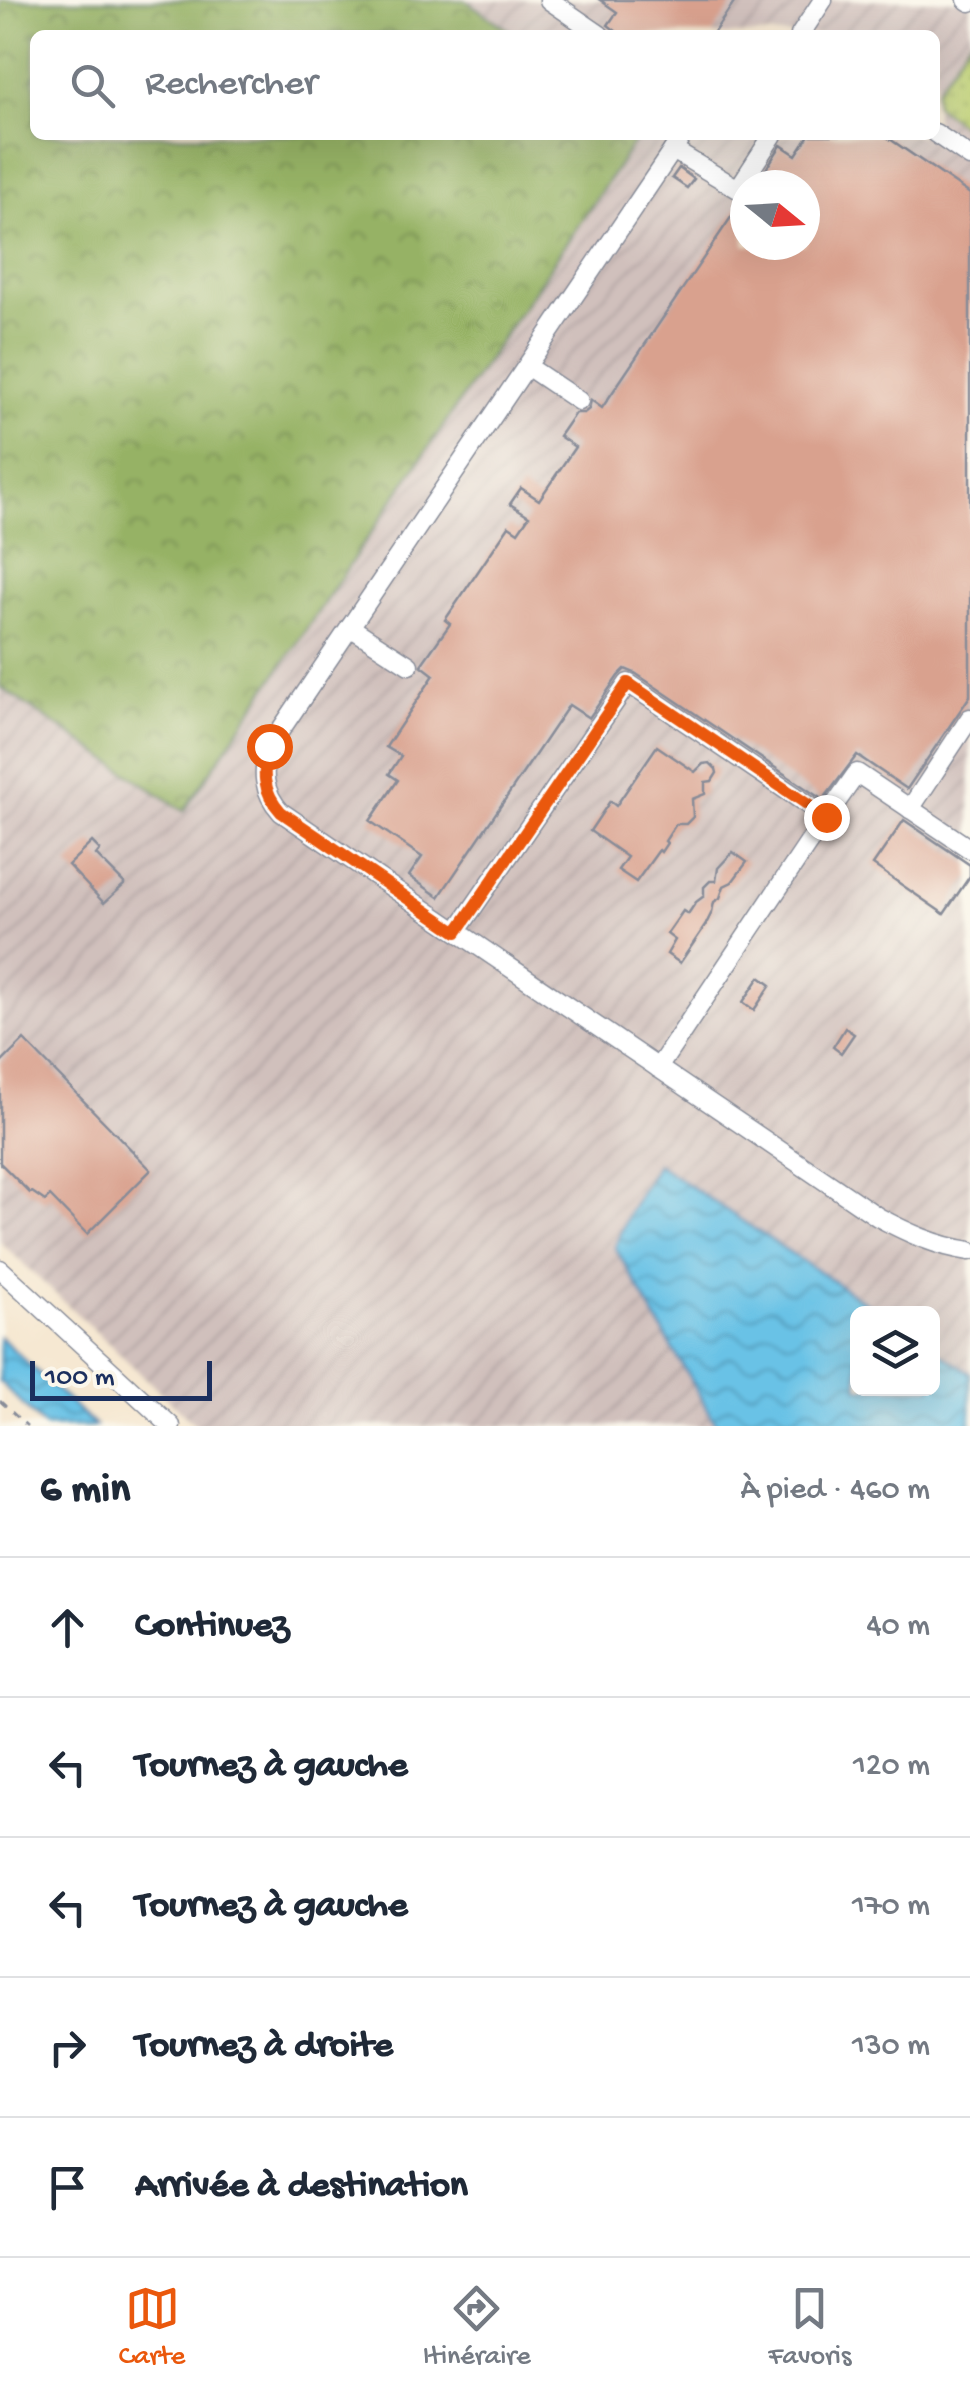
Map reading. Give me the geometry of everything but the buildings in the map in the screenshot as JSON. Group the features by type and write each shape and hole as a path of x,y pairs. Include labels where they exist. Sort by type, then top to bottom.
{"street":[{"path":"549,0 593,30"},
{"path":"803,30 823,0"},
{"path":"940,136 970,157"},
{"path":"770,140 738,189 678,143 269,746 263,777 281,812 878,1216 920,1239 970,1251"},
{"path":"527,366 578,401"},
{"path":"350,627 409,665"},
{"path":"457,932 628,683 826,817"},
{"path":"910,809 970,718"},
{"path":"658,1068 858,773 970,849"},
{"path":"0,1270 170,1426"}],"path":[{"path":"0,1401 27,1426"}],"shaded area":[{"path":"465,0 970,0 970,1426 197,1426 0,1242 0,687 184,811 636,140 940,140 940,30 509,30"}],"green space":[{"path":"0,0 465,0 509,30 30,30 30,140 636,140 184,811 0,687"},
{"path":"970,39 970,131 940,109 940,84"}],"water":[{"path":"657,1164 870,1306 850,1306 850,1396 940,1396 940,1353 970,1373 970,1426 717,1426 615,1247 628,1214"},
{"path":"0,1337 95,1426 44,1426 0,1382"}],"route":[{"path":"269,746 263,777 281,812 457,932 628,683 826,817"}]}
